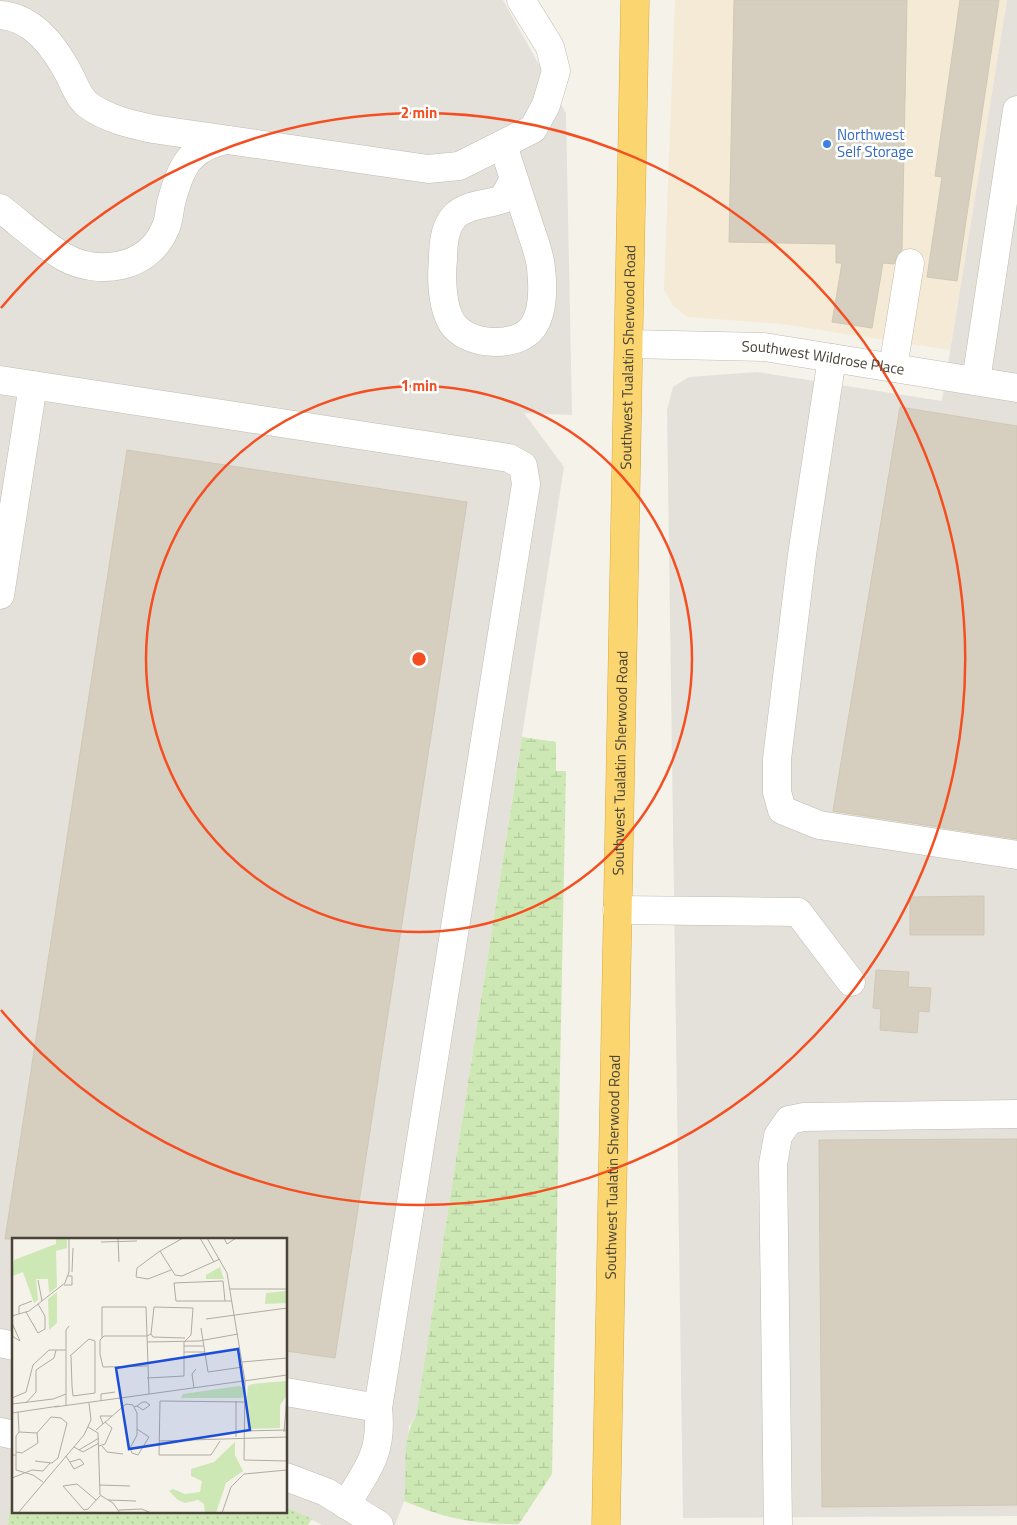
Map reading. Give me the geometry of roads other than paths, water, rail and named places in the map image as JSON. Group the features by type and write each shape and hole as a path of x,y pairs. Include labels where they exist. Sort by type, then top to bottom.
{"highway":[{"name":"Southwest Tualatin Sherwood Road","path":"606,1525 634,0"}],"street":[{"path":"0,15 27,24 49,40 87,104 103,114 127,123 153,129 428,169 459,166 533,129 546,106 556,71 550,47 521,0"},
{"path":"976,380 1017,110"},
{"path":"0,208 65,257 102,268 128,265 151,250 165,229 174,194 188,159 199,148 228,140"},
{"path":"503,145 514,179 541,266 540,313 533,327 523,336 507,341 490,341 474,338 452,323 446,306 442,271 444,242 454,216 464,210 503,199 514,179"},
{"path":"893,368 910,263"},
{"name":"Southwest Wildrose Place","path":"629,344 764,347 1017,388"},
{"path":"832,358 802,554 777,759 777,792 782,810 819,825 1017,855"},
{"path":"0,380 508,458 523,466 526,484 378,1408 379,1444 346,1506"},
{"path":"0,595 33,385"},
{"path":"617,910 798,912 851,982"},
{"path":"778,1525 773,1164 778,1136 789,1120 804,1117 1017,1114"},
{"path":"288,1392 378,1408"},
{"path":"288,1478 326,1492 379,1525"}],"place":[{"name":"Northwest Self Storage","path":"827,144"}]}
